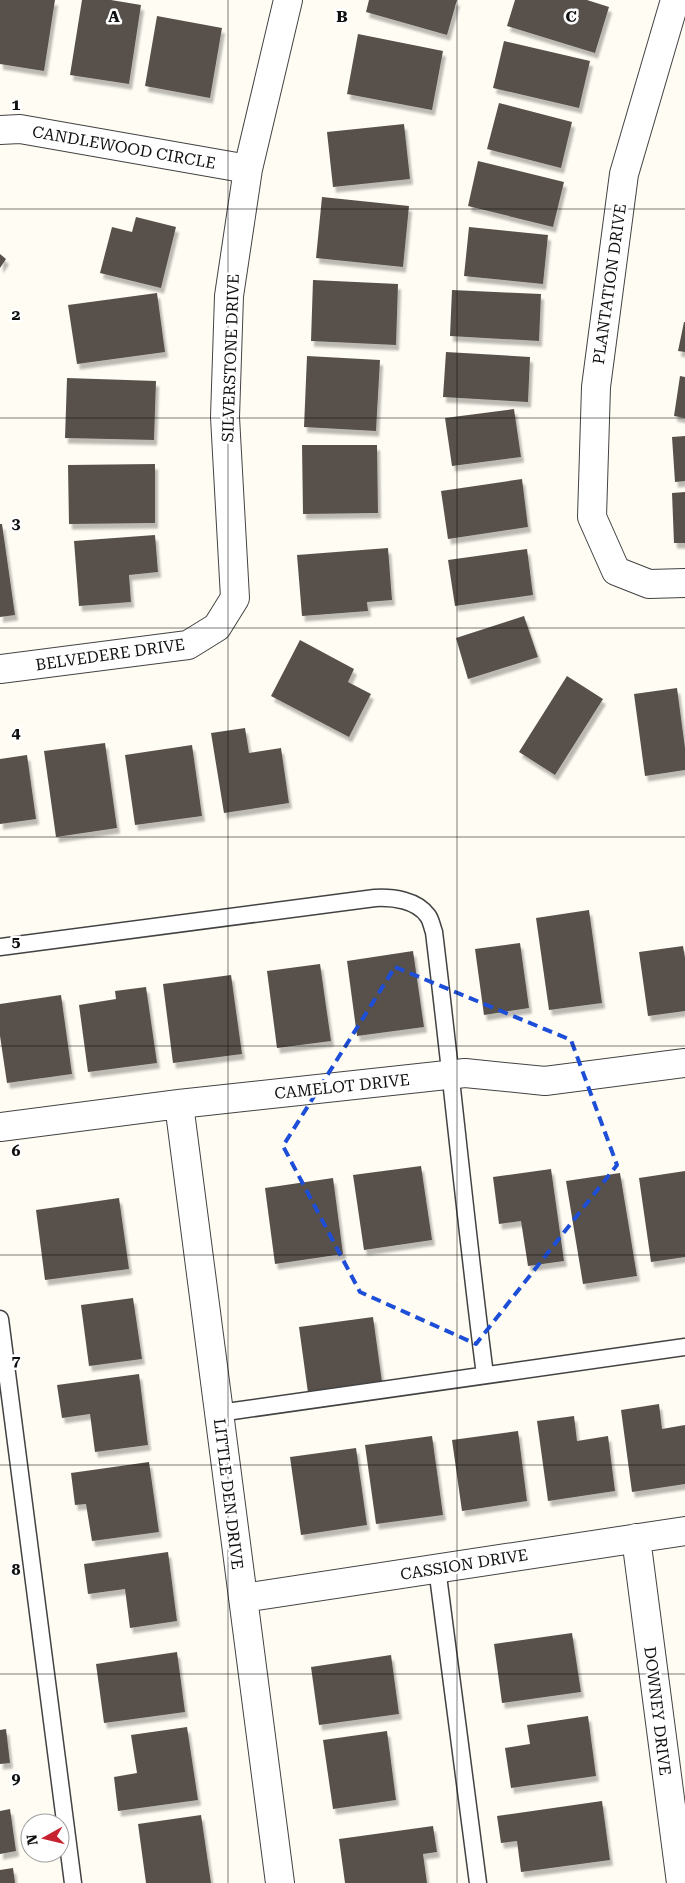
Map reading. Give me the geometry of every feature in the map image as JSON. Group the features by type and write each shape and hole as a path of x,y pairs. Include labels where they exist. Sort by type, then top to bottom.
{"street":[{"name":"SILVERSTONE DRIVE","path":"217,627 235,598 224,417 229,296 248,169 288,0"},
{"name":"PLANTATION DRIVE","path":"675,0 624,174 596,387 592,516 616,571 649,584 685,584"},
{"name":"CANDLEWOOD CIRCLE","path":"0,130 20,129 248,169"},
{"name":"BELVEDERE DRIVE","path":"0,669 188,645 217,627"},
{"name":"CAMELOT DRIVE","path":"0,1127 178,1104 452,1074 464,1073 546,1081 685,1063"},
{"name":"LITTLE DEN DRIVE","path":"178,1104 280,1883"},
{"name":"CASSION DRIVE","path":"243,1598 685,1531"},
{"name":"DOWNEY DRIVE","path":"636,1538 681,1883"}],"lane":[{"path":"0,947 375,898 392,898 411,903 428,916 434,932 452,1074 469,1247 485,1375"},
{"path":"1,1330 73,1883"},
{"path":"219,1413 685,1347"},
{"path":"436,1568 478,1883"}],"highlighted area":[{"path":"395,967 571,1040 617,1165 476,1344 360,1292 283,1146"}],"building":[{"path":"0,0 55,0 44,71 0,64"},
{"path":"82,0 111,0 141,5 129,84 70,75"},
{"path":"369,0 457,0 447,35 366,12"},
{"path":"515,0 587,0 609,7 595,53 507,26"},
{"path":"157,16 222,28 210,98 145,86"},
{"path":"358,34 443,51 432,110 347,94"},
{"path":"504,41 590,61 579,108 493,88"},
{"path":"499,103 572,122 561,168 487,149"},
{"path":"404,124 410,179 333,187 327,132"},
{"path":"478,161 564,182 553,227 468,206"},
{"path":"322,197 409,206 403,267 316,258"},
{"path":"136,217 176,227 161,288 100,273 112,227 132,232"},
{"path":"469,227 548,235 543,284 464,276"},
{"path":"0,254 6,259 0,268"},
{"path":"313,280 398,284 396,345 311,341"},
{"path":"452,290 541,294 539,341 450,336"},
{"path":"157,293 165,352 77,364 68,305"},
{"path":"685,322 685,352 678,351"},
{"path":"446,352 530,357 528,402 443,397"},
{"path":"307,356 380,360 376,431 304,427"},
{"path":"680,376 685,377 685,418 674,416"},
{"path":"67,378 156,381 154,440 65,438"},
{"path":"514,409 521,457 452,466 445,418"},
{"path":"685,436 685,481 675,482 672,437"},
{"path":"302,445 377,445 378,513 303,514"},
{"path":"155,464 155,523 69,524 68,465"},
{"path":"522,479 528,527 448,539 441,491"},
{"path":"685,492 685,543 674,543 672,493"},
{"path":"0,524 2,524 15,615 0,617"},
{"path":"155,535 158,572 129,575 131,602 79,606 74,541"},
{"path":"388,548 392,600 367,602 368,611 302,616 297,555"},
{"path":"527,549 533,595 455,606 448,560"},
{"path":"524,616 538,657 468,679 456,638"},
{"path":"300,640 354,669 348,682 371,694 349,737 271,696"},
{"path":"567,676 603,699 555,775 519,752"},
{"path":"677,688 685,748 685,770 645,776 634,694"},
{"path":"245,728 249,753 281,748 289,803 224,813 211,733"},
{"path":"105,743 117,828 56,837 44,751"},
{"path":"192,745 202,816 135,825 125,755"},
{"path":"27,755 36,819 0,824 0,759"},
{"path":"589,910 602,1003 549,1010 536,918"},
{"path":"520,943 529,1008 484,1015 475,949"},
{"path":"683,946 685,958 685,1011 648,1016 639,952"},
{"path":"413,951 424,1027 357,1036 347,961"},
{"path":"320,964 331,1041 277,1048 267,971"},
{"path":"231,975 242,1054 173,1063 163,984"},
{"path":"146,987 157,1063 88,1072 79,1005 116,999 115,991"},
{"path":"61,995 72,1074 7,1083 0,1036 0,1004"},
{"path":"421,1166 432,1240 364,1250 353,1175"},
{"path":"551,1169 564,1261 528,1266 521,1221 499,1224 493,1177"},
{"path":"685,1171 685,1257 651,1262 639,1178"},
{"path":"620,1173 637,1276 583,1284 566,1181"},
{"path":"333,1178 343,1254 275,1264 265,1188"},
{"path":"119,1198 129,1269 45,1280 36,1210"},
{"path":"133,1298 142,1359 89,1366 81,1305"},
{"path":"373,1317 382,1382 308,1393 299,1327"},
{"path":"139,1374 148,1445 95,1452 90,1414 62,1418 57,1385"},
{"path":"659,1404 662,1429 685,1425 685,1484 632,1492 621,1410"},
{"path":"574,1416 577,1441 608,1436 615,1491 548,1501 537,1421"},
{"path":"518,1431 527,1501 462,1511 452,1440"},
{"path":"432,1436 443,1515 376,1524 365,1445"},
{"path":"356,1448 367,1525 301,1535 290,1457"},
{"path":"149,1462 159,1532 92,1541 86,1504 75,1505 71,1473"},
{"path":"168,1552 177,1621 130,1628 125,1589 88,1594 84,1564"},
{"path":"572,1633 581,1692 502,1703 494,1644"},
{"path":"177,1652 185,1712 104,1723 96,1664"},
{"path":"391,1655 399,1714 319,1725 311,1667"},
{"path":"588,1716 596,1776 511,1788 505,1748 530,1744 527,1725"},
{"path":"187,1727 198,1800 118,1811 114,1777 137,1773 131,1735"},
{"path":"6,1729 10,1763 0,1764 0,1730"},
{"path":"387,1731 396,1800 333,1809 323,1740"},
{"path":"602,1801 610,1860 521,1872 517,1841 501,1843 497,1816"},
{"path":"10,1809 16,1851 0,1854 0,1811"},
{"path":"201,1815 211,1883 146,1883 138,1824"},
{"path":"433,1826 437,1852 423,1854 427,1883 345,1883 339,1839"},
{"path":"13,1868 15,1883 0,1883 0,1870"}]}
